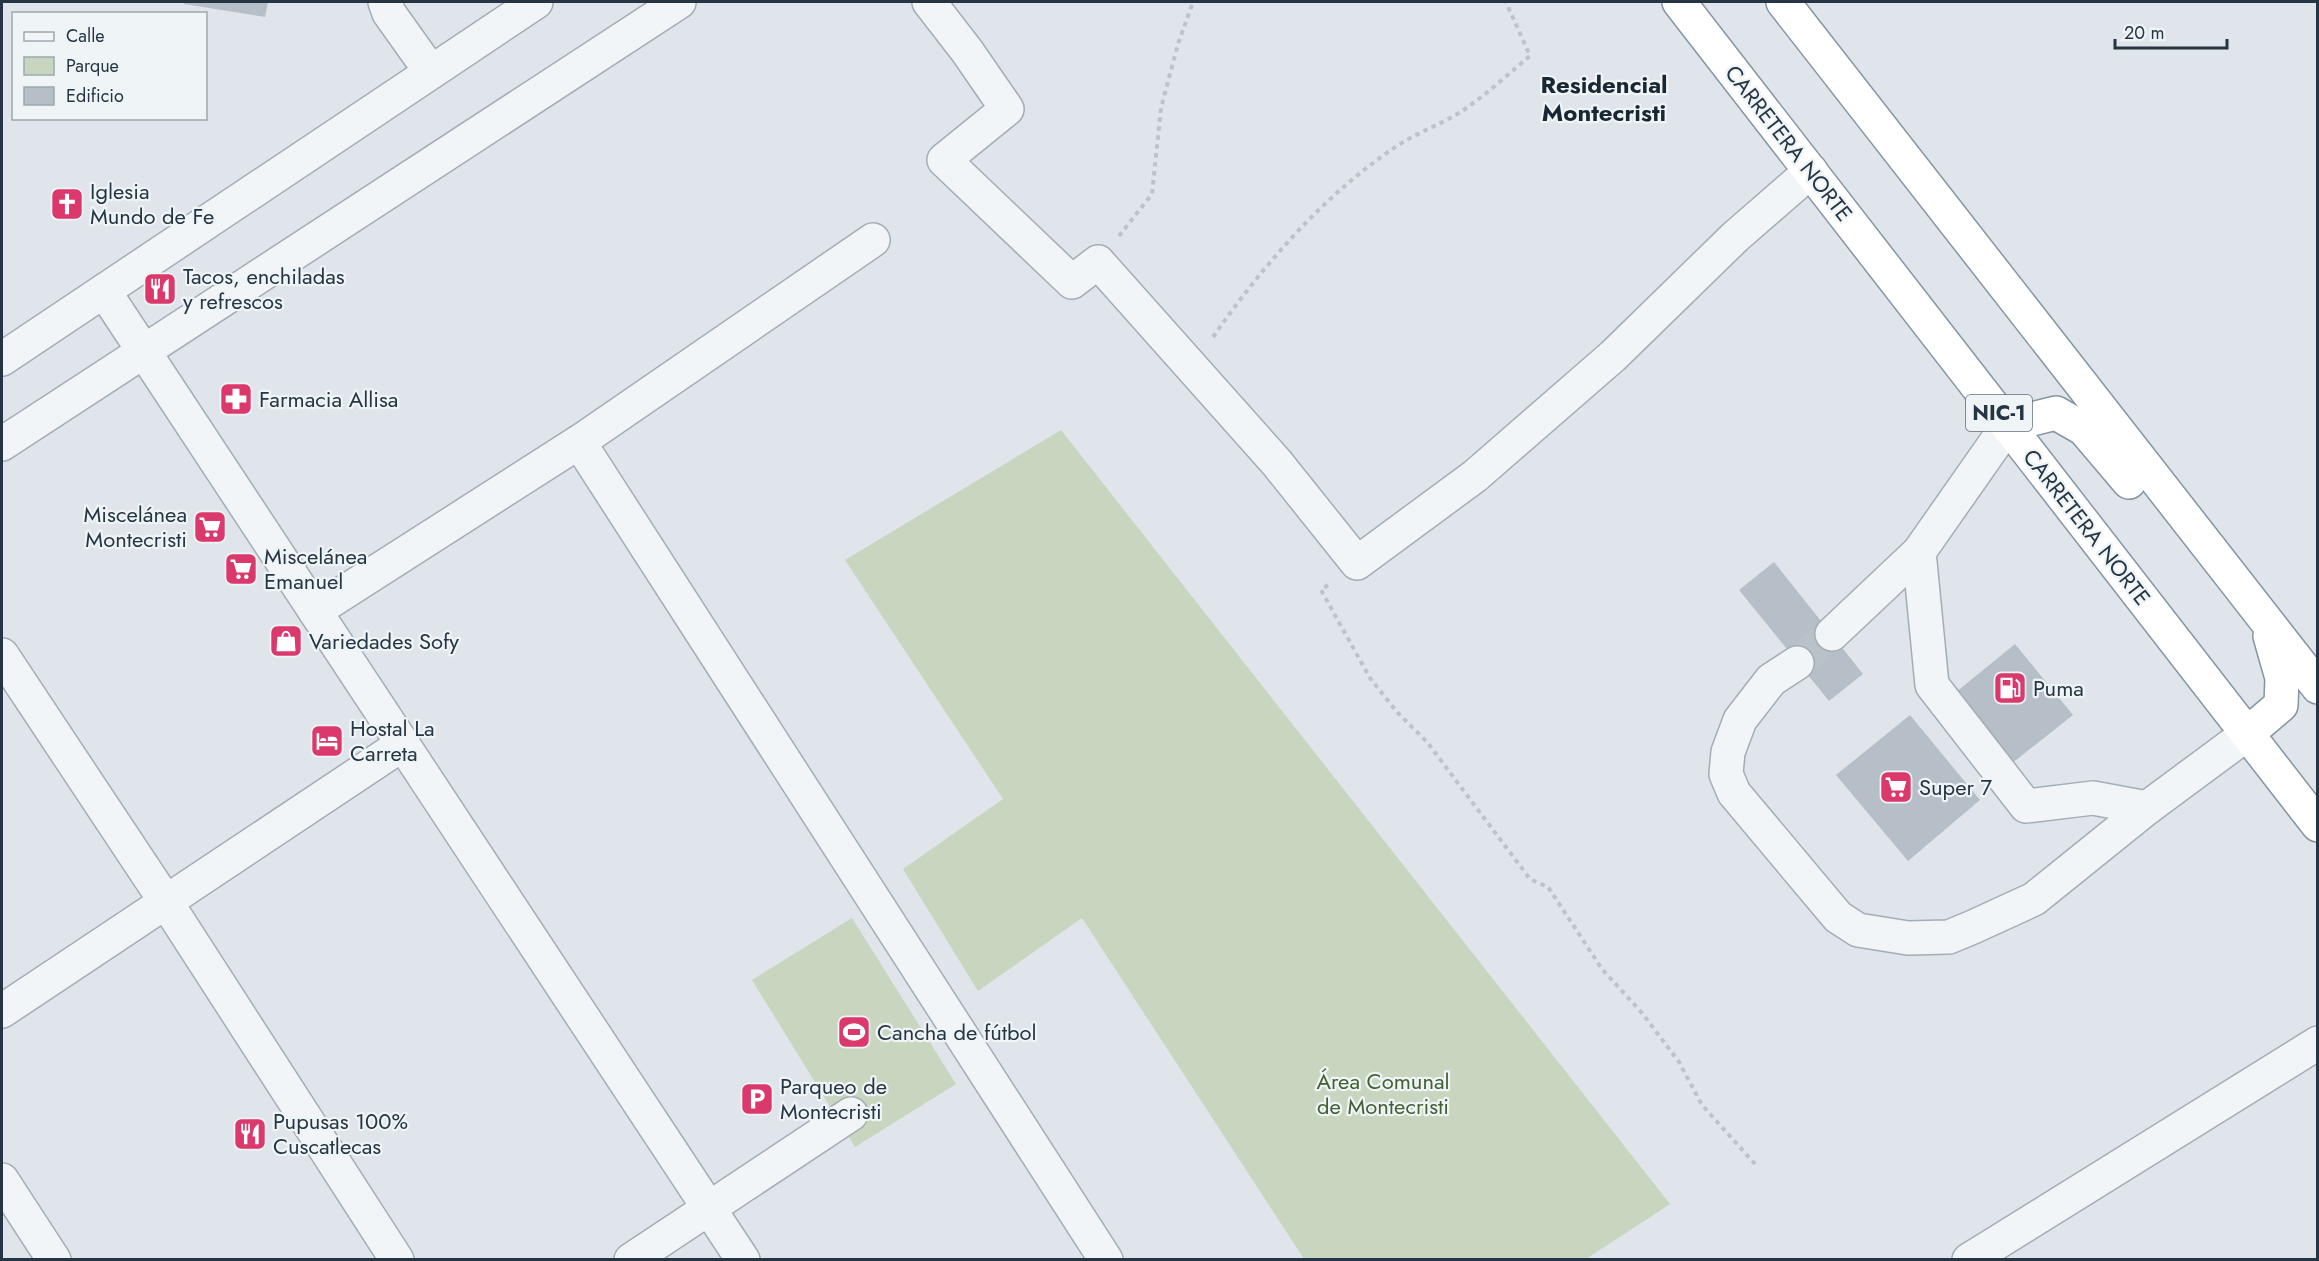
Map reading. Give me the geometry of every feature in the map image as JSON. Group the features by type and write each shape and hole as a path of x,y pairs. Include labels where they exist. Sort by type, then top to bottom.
{"highway":[{"name":"CARRETERA NORTE","path":"1679,2 2318,825"},
{"path":"1783,2 2318,687"},
{"path":"2008,425 2056,413 2074,423 2084,429 2132,484 2191,527"},
{"path":"2247,734 2281,705 2282,678 2265,620"}],"street":[{"path":"385,2 389,13 431,72"},
{"path":"2,359 536,2"},
{"path":"2,444 679,2"},
{"path":"929,2 967,51 1007,109 944,160 1071,282 1098,262 1233,412 1357,563 1475,476 1613,356 1735,237 1811,171"},
{"path":"315,611 579,442 873,240"},
{"path":"104,291 743,1260"},
{"path":"1832,634 1919,552 2008,425"},
{"path":"579,442 1106,1260"},
{"path":"1919,552 1932,685 2026,806 2093,798 2147,808"},
{"path":"2,655 166,902 397,1260"},
{"path":"1797,663 1771,680 1740,720 1728,752 1726,774 1734,793 1838,917 1858,930 1908,938 1949,937 2034,899 2147,808 2247,734"},
{"path":"2,1011 403,744"},
{"path":"1969,1260 2318,1043"},
{"path":"631,1260 711,1209 794,1146 851,1114"},
{"path":"2,1180 54,1260"}],"path":[{"path":"1098,262 1152,194 1161,108 1178,44 1193,2"},
{"path":"1191,368 1237,303 1278,252 1341,190 1391,150 1461,111 1530,56 1506,2"},
{"path":"1357,563 1322,590 1370,678 1397,712 1427,742 1530,879 1548,886 1602,969 1642,1013 1679,1062 1702,1105 1755,1164"}],"green space":[{"name":"Área Comunal de Montecristi","path":"1061,430 1670,1204 1586,1259 1304,1259 1082,918 978,991 903,869 1003,799 845,560"},
{"name":"Cancha de fútbol","path":"852,918 956,1084 855,1147 752,980"}],"building":[{"path":"184,2 268,2 265,17 184,4"},
{"path":"1774,562 1863,674 1829,701 1739,590"},
{"path":"2015,644 2073,715 2006,768 1950,697"},
{"path":"1910,715 1980,800 1908,861 1836,775"}],"tunnel":[{"path":"1797,663 1832,634"}],"place":[{"name":"Iglesia Mundo de Fe","path":"67,204"},
{"name":"Tacos, enchiladas y refrescos","path":"160,289"},
{"name":"Farmacia Allisa","path":"236,399"},
{"name":"Miscelánea Montecristi","path":"210,527"},
{"name":"Miscelánea Emanuel","path":"241,569"},
{"name":"Variedades Sofy","path":"286,641"},
{"name":"Puma","path":"2010,688"},
{"name":"Hostal La Carreta","path":"327,741"},
{"name":"Super 7","path":"1896,787"},
{"name":"Cancha de fútbol","path":"854,1032"},
{"name":"Parqueo de Montecristi","path":"757,1099"},
{"name":"Pupusas 100% Cuscatlecas","path":"250,1134"}],"district":[{"name":"Residencial Montecristi","path":"1604,98"}]}
